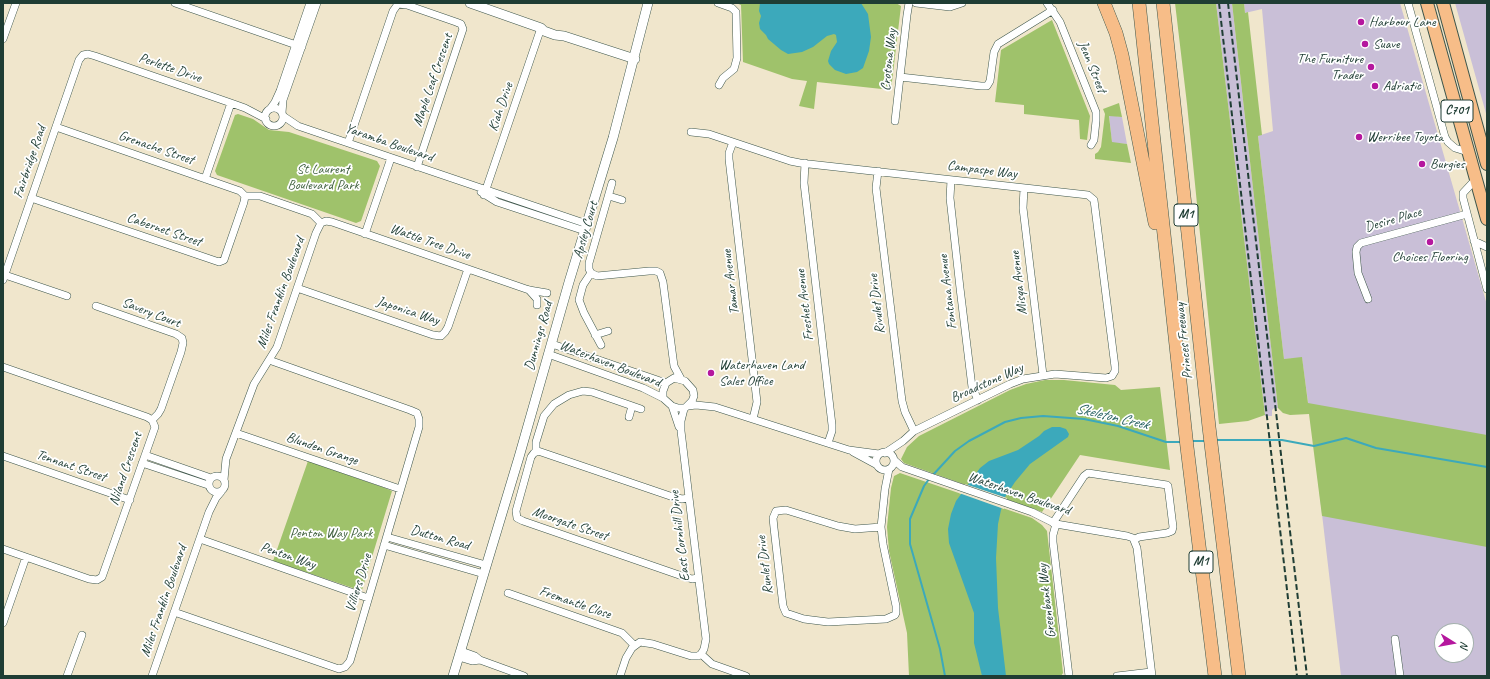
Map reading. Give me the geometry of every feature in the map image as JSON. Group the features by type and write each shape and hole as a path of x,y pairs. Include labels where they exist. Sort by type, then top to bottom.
{"highway":[{"path":"1104,3 1116,33 1122,55 1148,189 1169,283"},
{"name":"Princes Freeway","path":"1139,3 1187,447 1215,676"},
{"name":"Princes Freeway","path":"1163,3 1209,426 1239,676"}],"main road":[{"name":"C701","path":"1427,3 1487,219"},
{"name":"C701","path":"1443,3 1485,147 1487,164"},
{"path":"1468,152 1485,147"}],"street":[{"path":"3,39 16,3"},
{"path":"175,3 299,46"},
{"path":"310,3 299,46 283,100 282,121 279,124 271,125 268,114 277,98 299,46 317,3"},
{"path":"470,3 542,28 547,26 557,30 564,36 634,59"},
{"name":"Dunnings Road","path":"453,676 613,138 648,3"},
{"path":"718,3 732,8 736,12 737,58 734,69 718,84"},
{"name":"Crotona Way","path":"895,121 910,3"},
{"path":"916,3 950,7 962,3"},
{"name":"Jean Street","path":"1047,3 1060,22 1096,112 1094,140 1091,145"},
{"path":"1408,3 1445,137 1455,148 1468,152"},
{"name":"Maple Leaf Crescent","path":"348,143 395,6 398,4 407,5 456,22 461,24 463,29 417,167"},
{"path":"900,77 987,86 990,81 996,46 1000,42 1053,10"},
{"name":"Kiah Drive","path":"485,192 542,28"},
{"name":"Perlette Drive","path":"85,54 95,56 232,102 245,108 268,114"},
{"name":"Fairbridge Road","path":"4,277 79,60 85,54"},
{"path":"205,179 232,102"},
{"path":"268,114 276,108 282,115"},
{"name":"Yaramba Boulevard","path":"282,115 298,126"},
{"name":"Yaramba Boulevard","path":"279,124 298,126 471,185 485,192 586,227"},
{"name":"Grenache Street","path":"56,127 241,192 245,196"},
{"name":"Campaspe Way","path":"691,132 704,132 790,161 1088,195 1094,200 1115,367 1115,371 1112,376"},
{"name":"Tamar Avenue","path":"733,142 729,153 729,159 757,402 753,419"},
{"path":"365,234 391,158"},
{"name":"Freshet Avenue","path":"805,163 804,184 832,425 832,432 828,443"},
{"name":"Rivulet Drive","path":"878,171 876,188 902,401 905,412 914,431"},
{"name":"Fontana Avenue","path":"951,180 950,198 972,387 978,400"},
{"path":"1476,180 1463,193 1463,198 1466,214 1487,288"},
{"name":"Apsley Court","path":"612,184 589,263 589,268 591,273 598,276 649,270 658,271 663,277 674,366"},
{"name":"Misqa Avenue","path":"1024,188 1023,208 1043,375"},
{"path":"245,196 260,196 298,209 314,215 321,223"},
{"name":"Cabernet Street","path":"31,198 219,262 222,261 226,254 243,206 245,196"},
{"name":"Apsley Court","path":"609,196 622,200"},
{"name":"Desire Place","path":"1368,299 1358,273 1356,252 1357,247 1361,243 1466,214"},
{"name":"Wattle Tree Drive","path":"321,223 329,222 529,290 546,293"},
{"name":"Miles Franklin Boulevard","path":"209,512 210,482 226,459 254,384 277,347 316,233 321,223"},
{"path":"1474,241 1487,247"},
{"name":"Japonica Way","path":"297,288 441,336 447,330 468,269"},
{"path":"591,273 582,285 579,300 584,313 601,345"},
{"path":"4,277 67,296"},
{"path":"529,290 537,299 537,305"},
{"name":"Savery Court","path":"96,306 176,334 182,338 183,343 181,352 161,409 152,420"},
{"path":"595,335 608,331"},
{"name":"Waterhaven Boulevard","path":"552,344 668,381"},
{"name":"Waterhaven Boulevard","path":"548,354 643,388 663,398"},
{"name":"Villiers Drive","path":"174,612 341,669 347,666 350,661 419,427 419,419 417,413 270,360"},
{"path":"674,366 681,379 691,386 693,392 698,398 708,406"},
{"path":"674,366 664,390 663,398 672,406 686,408 696,405 708,406 849,450 891,455 893,460 885,489 881,527"},
{"name":"Niland Crescent","path":"3,367 152,420 155,427 103,575 99,579 89,579 3,549"},
{"name":"Broadstone Way","path":"882,454 903,441 914,431 1023,379 1043,375 1068,374 1106,378 1112,376"},
{"path":"668,381 674,378 681,379"},
{"path":"641,409 592,392 569,395 554,404 544,416 536,442 536,452 541,451 673,497 682,499 689,498"},
{"path":"686,408 692,401 693,392"},
{"path":"629,417 632,406"},
{"name":"East Cornhill Drive","path":"672,406 681,430"},
{"name":"East Cornhill Drive","path":"686,408 681,421 681,430 698,578 708,648 703,655"},
{"name":"Blunden Grange","path":"236,433 400,489"},
{"name":"Broadstone Way","path":"893,460 903,441"},
{"path":"849,450 878,467 886,470 890,468"},
{"name":"Moorgate Street","path":"536,452 531,457 516,508 516,516 520,520 682,576 692,579 698,578"},
{"path":"882,454 877,459 885,489"},
{"path":"145,455 210,482 216,493 221,492"},
{"name":"Tennant Street","path":"3,456 130,500"},
{"name":"Miles Franklin Boulevard","path":"152,676 209,512 225,485 226,459"},
{"name":"Waterhaven Boulevard","path":"893,460 902,467 1036,513 1055,523 1127,536 1134,540"},
{"path":"142,463 210,482 221,477 224,480"},
{"name":"Waterhaven Boulevard","path":"890,468 902,467"},
{"path":"1055,523 1084,476 1090,473 1168,486 1172,529 1170,532 1143,536 1134,540 1137,548 1151,674 1117,676"},
{"name":"Runlet Drive","path":"786,510 838,526 855,528 881,527 882,544 896,606 895,616 883,619 828,622 790,616 785,612 783,606 773,518 776,511 786,510"},
{"name":"Greenbank Way","path":"1055,523 1053,538 1069,676"},
{"name":"Dutton Road","path":"387,536 485,569"},
{"name":"Penton Way","path":"200,539 368,598"},
{"name":"Dutton Road","path":"384,544 485,569"},
{"path":"3,623 26,557"},
{"name":"Fremantle Close","path":"508,593 622,633 633,644"},
{"path":"67,676 82,635"},
{"path":"620,676 628,648 638,639 642,638 653,644 694,660 703,655 714,665 746,676"},
{"path":"1395,639 1400,676"},
{"path":"460,654 475,656 480,660 524,676"}],"shaded area":[{"path":"1216,3 1232,3 1278,408 1274,408 1272,410 1272,416 1265,416"},
{"path":"1244,3 1400,3 1487,305 1487,676 1341,676 1302,358 1284,359 1258,136 1273,131 1262,9 1245,13"},
{"path":"1455,3 1487,3 1487,117"},
{"path":"1109,115 1122,117 1127,144 1112,143"}],"green space":[{"path":"736,3 896,3 901,6 891,90 817,82 814,109 799,106 807,81 792,79 743,62 741,5"},
{"path":"1175,3 1216,3 1265,415 1248,421 1219,424 1187,104"},
{"path":"1232,3 1244,3 1245,13 1248,12 1262,135 1258,136 1284,359 1302,357 1308,403 1487,435 1487,547 1322,516 1309,414 1290,415 1283,413 1278,408"},
{"path":"1052,20 1090,116 1087,140 1080,139 1079,120 1024,114 1024,105 995,102 1001,50"},
{"path":"1119,103 1122,117 1109,116 1112,142 1127,144 1131,163 1095,159 1095,154 1101,147 1105,114 1103,109"},
{"name":"St Laurent Boulevard Park","path":"238,114 253,119 269,130 289,132 377,161 380,166 361,221 356,223 217,175 215,171 235,115"},
{"path":"1045,380 1064,380 1115,385 1121,390 1160,387 1170,470 1080,455 1042,512 904,463 901,459 907,447 919,436 1010,390 1026,384"},
{"name":"Penton Way Park","path":"308,461 392,491 362,590 273,561"},
{"path":"900,473 1032,518 1042,525 1047,531 1063,673 1061,676 909,676 907,633 889,551 887,527 891,488 894,476"}],"water":[{"path":"760,3 861,3 868,14 871,37 869,51 863,68 857,72 846,74 835,70 829,64 828,61 831,51 837,42 836,35 834,34 827,36 813,47 802,52 788,54 781,50 768,39 760,29"},
{"path":"1052,427 1066,429 1069,434 1068,437 1030,464 1005,497 1001,510 998,524 996,558 998,608 1006,676 982,676 974,643 974,613 949,543 948,529 951,514 956,501 980,468 989,461 1018,450"}],"pier":[{"path":"965,484 1007,498 1004,509 959,493"}],"waterway":[{"name":"Skeleton Creek","path":"932,476 955,451 969,441 1005,422 1021,418 1043,416 1084,419 1118,426 1166,442 1181,442"},
{"name":"Skeleton Creek","path":"1215,440 1282,440 1314,446 1346,438 1376,448 1487,467"},
{"name":"Skeleton Creek","path":"1191,441 1205,441"},
{"name":"Skeleton Creek","path":"929,479 924,486 910,519 910,544 940,649 945,676"}],"railway":[{"path":"1219,3 1297,676"},
{"path":"1228,3 1307,676"}],"place":[{"name":"Harbour Lane","path":"1361,22"},
{"name":"Suave","path":"1365,44"},
{"name":"The Furniture Trader","path":"1371,67"},
{"name":"Adriatic","path":"1375,86"},
{"name":"Werribee Toyota","path":"1359,137"},
{"name":"Burgies","path":"1422,164"},
{"name":"Choices Flooring","path":"1430,242"},
{"name":"Waterhaven Land Sales Office","path":"711,373"}]}
